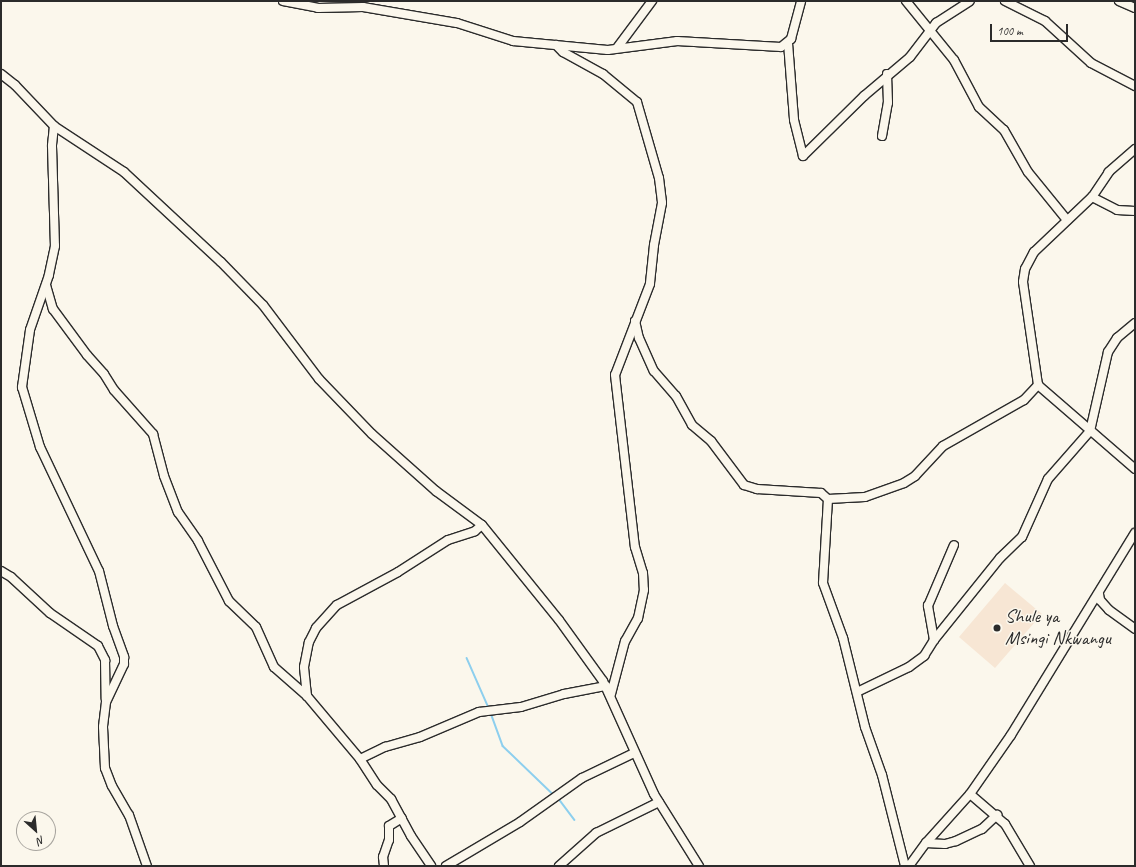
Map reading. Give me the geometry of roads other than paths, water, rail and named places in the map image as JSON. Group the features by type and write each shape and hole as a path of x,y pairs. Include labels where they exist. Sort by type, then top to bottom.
{"street":[{"path":"283,1 318,8 363,7 464,25 513,41 556,45 617,48 677,41 743,42 776,47 788,43"},
{"path":"617,48 652,1"},
{"path":"801,1 788,43 794,120 803,156 887,74 910,57 942,18 970,1"},
{"path":"906,1 954,60 979,107 1004,130 1028,172 1066,220"},
{"path":"1007,1 1045,21 1091,63 1135,86"},
{"path":"1119,1 1135,8"},
{"path":"556,45 632,96 637,102 659,178 662,203 654,245 650,284 644,305 635,321 614,375 635,547 643,573 644,590 638,618 625,641 611,694"},
{"path":"1,74 54,126 141,186 255,296 319,379 372,434 415,473 482,525 559,620 606,686 611,694 634,753 659,802 699,866"},
{"path":"882,136 888,103 887,74"},
{"path":"54,126 52,146 56,235 46,285 30,330 22,387 40,447 99,571 113,626 124,657 124,664 106,702"},
{"path":"1135,149 1109,172 1092,197 1066,220 1034,252 1025,269 1023,282 1027,321 1038,385 1135,469"},
{"path":"1092,197 1117,210 1135,211"},
{"path":"46,285 53,309 87,356 104,374 114,390 153,434 164,476 178,512 198,541 226,595 256,627 274,667 307,696 360,759 377,785 395,805 431,866"},
{"path":"635,321 639,338 654,371 676,396 692,425 711,441 744,485 757,489 815,492 828,499 865,497 904,483 915,476 943,446 1024,400 1038,385"},
{"path":"857,692 921,660 934,640 1000,558 1022,537 1048,479 1090,431 1108,352 1117,338 1135,323"},
{"path":"828,499 823,583 844,638 857,692 905,866"},
{"path":"307,696 304,667 309,642 316,628 337,605 398,572 448,540 475,531 482,525"},
{"path":"909,866 926,843 970,794 1011,735 1099,594 1135,533"},
{"path":"934,640 928,606 954,545"},
{"path":"1,571 17,581 50,613 98,646 105,660 106,702 103,727 105,768 129,814 147,866"},
{"path":"1099,594 1100,600 1109,610 1135,629"},
{"path":"360,759 385,747 420,737 479,712 521,707 564,694 606,686"},
{"path":"446,866 520,822 561,791 605,765 634,753"},
{"path":"970,794 997,815 1010,832 1030,866"},
{"path":"560,866 596,833 659,802"},
{"path":"926,843 945,844 956,841 982,829 997,815"},
{"path":"384,866 383,857 389,840 389,826 402,818"}],"waterway":[{"path":"467,658 489,708"},
{"path":"491,713 503,746 554,795"},
{"path":"559,799 575,820"}],"place":[{"name":"Shule ya Msingi Nkwangu","path":"997,628"}]}
